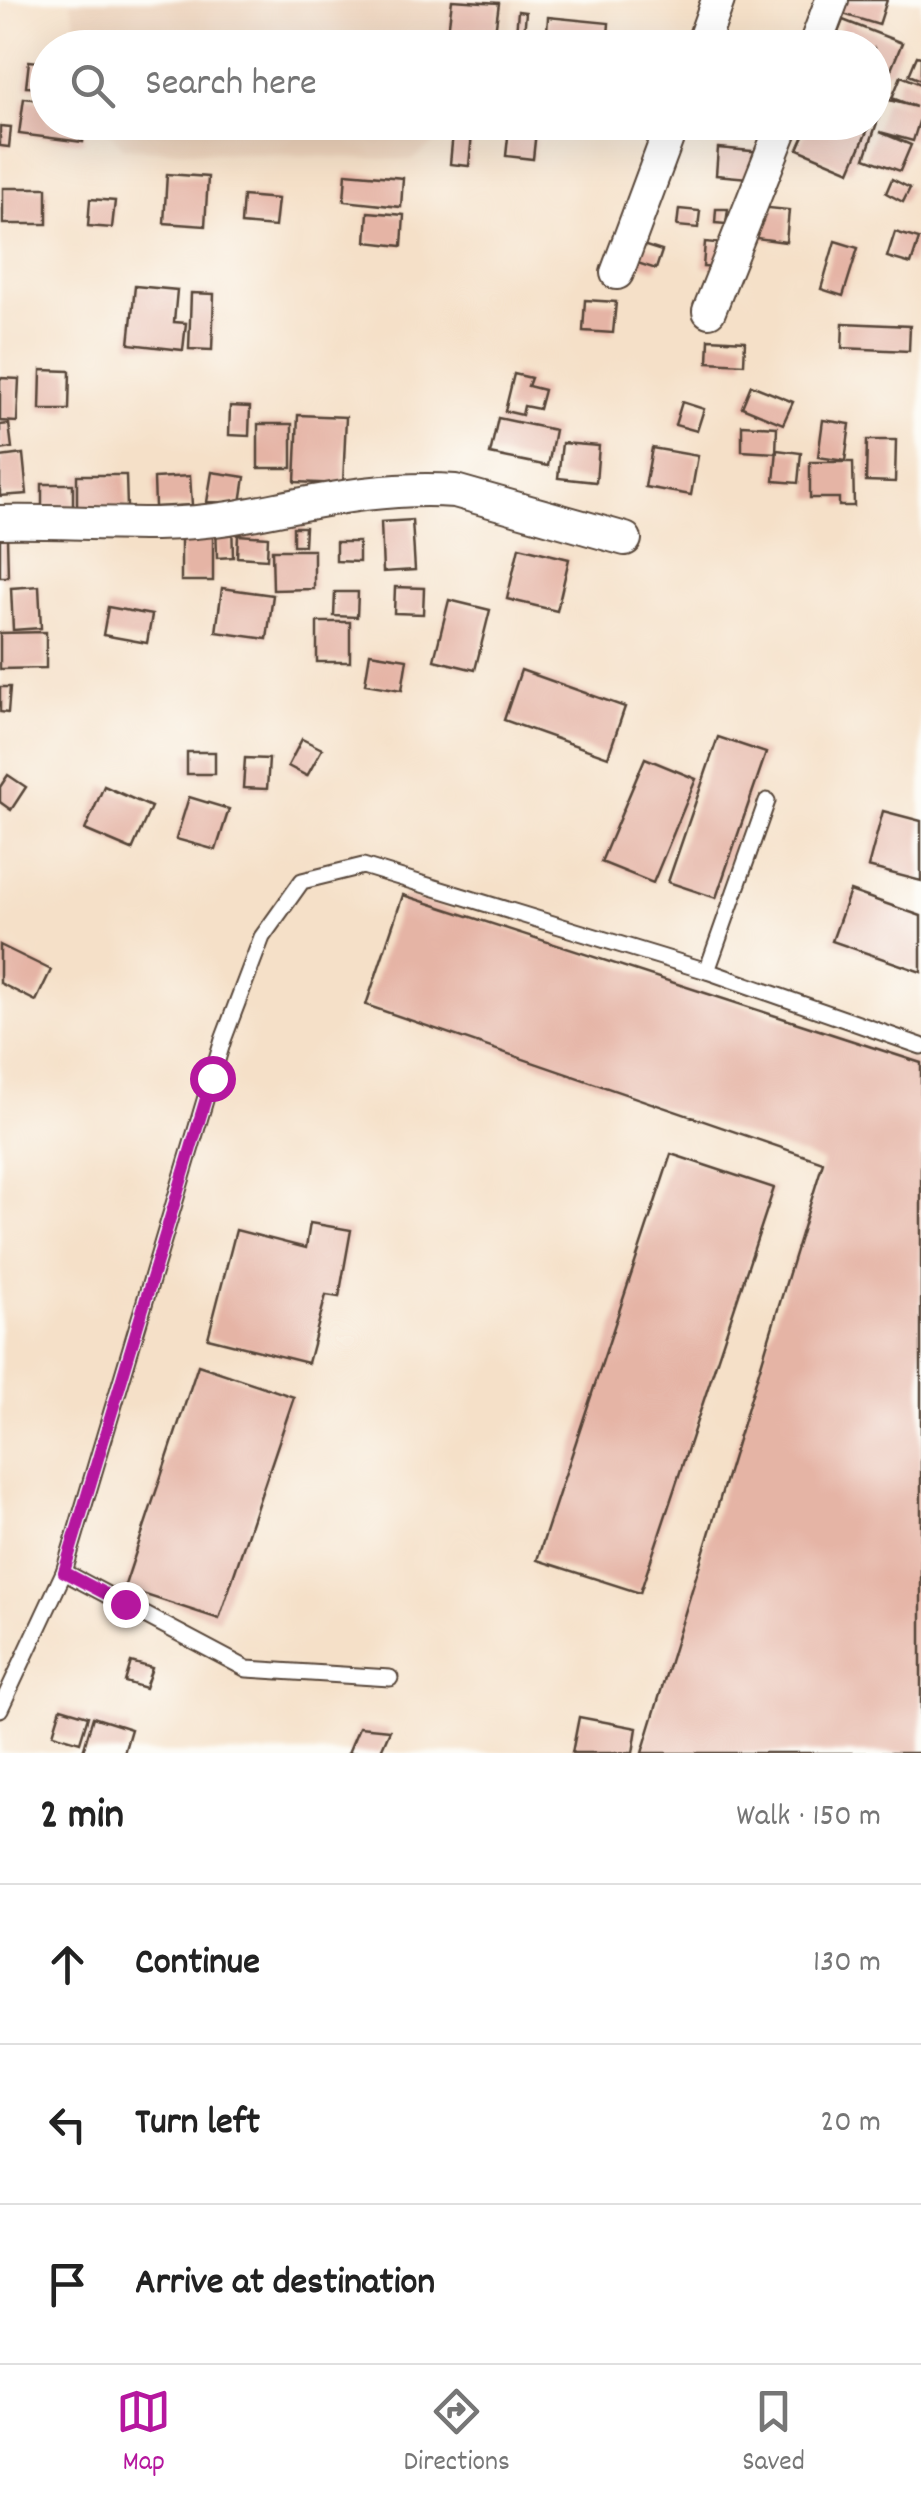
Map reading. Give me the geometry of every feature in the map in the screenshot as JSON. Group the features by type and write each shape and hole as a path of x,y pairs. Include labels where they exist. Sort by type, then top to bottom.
{"street":[{"path":"707,30 718,0"},
{"path":"821,30 832,0"},
{"path":"618,273 666,140"},
{"path":"709,311 777,140"},
{"path":"0,522 195,521 334,498 428,489 456,492 624,539"}],"lane":[{"path":"707,970 767,801"},
{"path":"0,1710 64,1572 223,1040 262,936 302,881 363,866 707,970 921,1046"},
{"path":"64,1572 247,1669 390,1678"}],"shaded area":[{"path":"70,0 514,0 510,30 78,30"},
{"path":"117,140 439,140 412,160 124,148"}],"building":[{"path":"452,0 499,3 495,30 448,30"},
{"path":"836,0 887,0 879,25 833,11"},
{"path":"518,11 526,12 524,30 516,30"},
{"path":"548,17 609,23 608,30 547,30"},
{"path":"843,20 869,30 839,30"},
{"path":"891,39 902,43 891,70"},
{"path":"917,56 921,57 921,80 909,75"},
{"path":"29,61 30,61 30,87 26,87"},
{"path":"901,76 921,84 921,115 913,141 891,135 891,101 916,107 892,98"},
{"path":"24,98 30,99 30,135 19,134"},
{"path":"0,126 11,127 9,147 0,146"},
{"path":"891,137 911,145 900,171 865,158 871,140 891,140"},
{"path":"452,140 471,140 469,166 450,164"},
{"path":"508,140 535,140 533,159 506,156"},
{"path":"802,140 863,140 850,171 798,149"},
{"path":"718,148 762,152 759,179 716,175"},
{"path":"346,173 403,178 401,207 344,201"},
{"path":"167,174 208,177 205,226 164,223"},
{"path":"892,179 910,188 903,202 886,193"},
{"path":"3,188 47,188 47,224 3,224"},
{"path":"243,196 278,199 275,227 241,224"},
{"path":"90,199 115,201 112,228 88,226"},
{"path":"759,207 789,210 786,242 756,238"},
{"path":"679,209 700,211 698,228 677,226"},
{"path":"716,209 728,209 726,224 715,223"},
{"path":"368,212 404,215 402,246 366,242"},
{"path":"895,232 919,239 911,264 887,257"},
{"path":"835,241 858,248 843,296 821,289"},
{"path":"633,242 662,251 656,269 628,260"},
{"path":"705,242 726,244 723,268 703,267"},
{"path":"135,286 177,290 174,322 186,323 183,350 129,344"},
{"path":"191,293 214,294 212,350 189,349"},
{"path":"585,300 616,302 613,333 583,331"},
{"path":"843,323 910,326 909,351 842,348"},
{"path":"709,339 745,341 744,364 708,362"},
{"path":"41,370 70,371 69,410 40,410"},
{"path":"514,374 531,378 528,386 544,390 539,409 524,406 522,415 505,411"},
{"path":"0,378 19,379 17,422 0,421"},
{"path":"751,385 793,402 783,424 742,407"},
{"path":"682,402 704,409 697,431 675,425"},
{"path":"230,406 250,407 249,436 229,435"},
{"path":"298,415 346,417 343,484 295,482"},
{"path":"498,418 555,430 548,466 490,454"},
{"path":"823,420 850,424 845,461 818,457"},
{"path":"9,424 12,448 0,450 0,425"},
{"path":"258,424 292,424 292,468 258,468"},
{"path":"742,425 777,427 776,453 742,451"},
{"path":"867,440 896,440 895,482 866,481"},
{"path":"562,443 599,446 596,482 558,478"},
{"path":"652,448 698,456 691,495 645,487"},
{"path":"777,450 801,453 798,483 774,481"},
{"path":"23,454 27,494 0,496 0,457"},
{"path":"810,462 853,462 854,506 839,506 839,498 810,498"},
{"path":"212,472 245,477 241,503 207,502"},
{"path":"77,475 126,475 127,508 77,509"},
{"path":"190,476 192,505 155,507 154,478"},
{"path":"42,484 73,484 73,507 42,507"},
{"path":"216,520 232,520 233,557 217,558"},
{"path":"412,520 415,570 383,572 381,522"},
{"path":"293,527 305,527 304,545 293,545"},
{"path":"181,529 213,530 213,581 181,581"},
{"path":"238,535 268,537 267,559 237,557"},
{"path":"0,536 7,536 8,577 0,577"},
{"path":"336,542 359,542 359,562 336,561"},
{"path":"519,547 569,559 557,611 507,599"},
{"path":"272,550 314,550 314,589 273,590"},
{"path":"39,586 41,628 13,630 11,588"},
{"path":"395,587 424,588 423,614 394,613"},
{"path":"222,588 273,595 267,639 216,632"},
{"path":"335,592 358,592 357,617 334,616"},
{"path":"449,600 490,610 475,670 434,660"},
{"path":"108,607 152,615 147,643 103,635"},
{"path":"317,622 350,622 350,662 317,662"},
{"path":"46,632 46,668 0,669 0,633"},
{"path":"370,653 407,659 402,690 365,684"},
{"path":"521,670 625,707 608,757 504,720"},
{"path":"0,687 10,687 8,713 0,712"},
{"path":"718,737 766,753 716,898 668,882"},
{"path":"302,739 322,749 307,776 288,766"},
{"path":"187,752 215,752 215,774 187,774"},
{"path":"245,758 269,759 267,789 243,788"},
{"path":"645,758 696,779 653,883 601,862"},
{"path":"8,775 26,787 11,810 0,802 0,787"},
{"path":"104,786 151,807 132,850 85,830"},
{"path":"189,797 229,809 216,850 176,839"},
{"path":"883,811 921,821 921,881 868,867"},
{"path":"850,891 921,916 921,972 832,941"},
{"path":"403,895 921,1063 921,1753 642,1753 823,1162 366,1005"},
{"path":"0,945 51,970 36,1001 0,983"},
{"path":"671,1154 774,1188 640,1593 537,1560"},
{"path":"310,1223 351,1230 339,1297 326,1295 308,1363 208,1338 236,1230 306,1248"},
{"path":"198,1365 294,1397 219,1619 124,1588"},
{"path":"131,1662 152,1668 145,1688 125,1682"},
{"path":"61,1708 88,1716 80,1742 53,1734"},
{"path":"93,1717 131,1729 124,1753 83,1751"},
{"path":"579,1717 637,1728 633,1753 572,1753"},
{"path":"359,1727 390,1730 380,1753 348,1753"}],"route":[{"path":"125,1604 64,1572 212,1078"}]}
